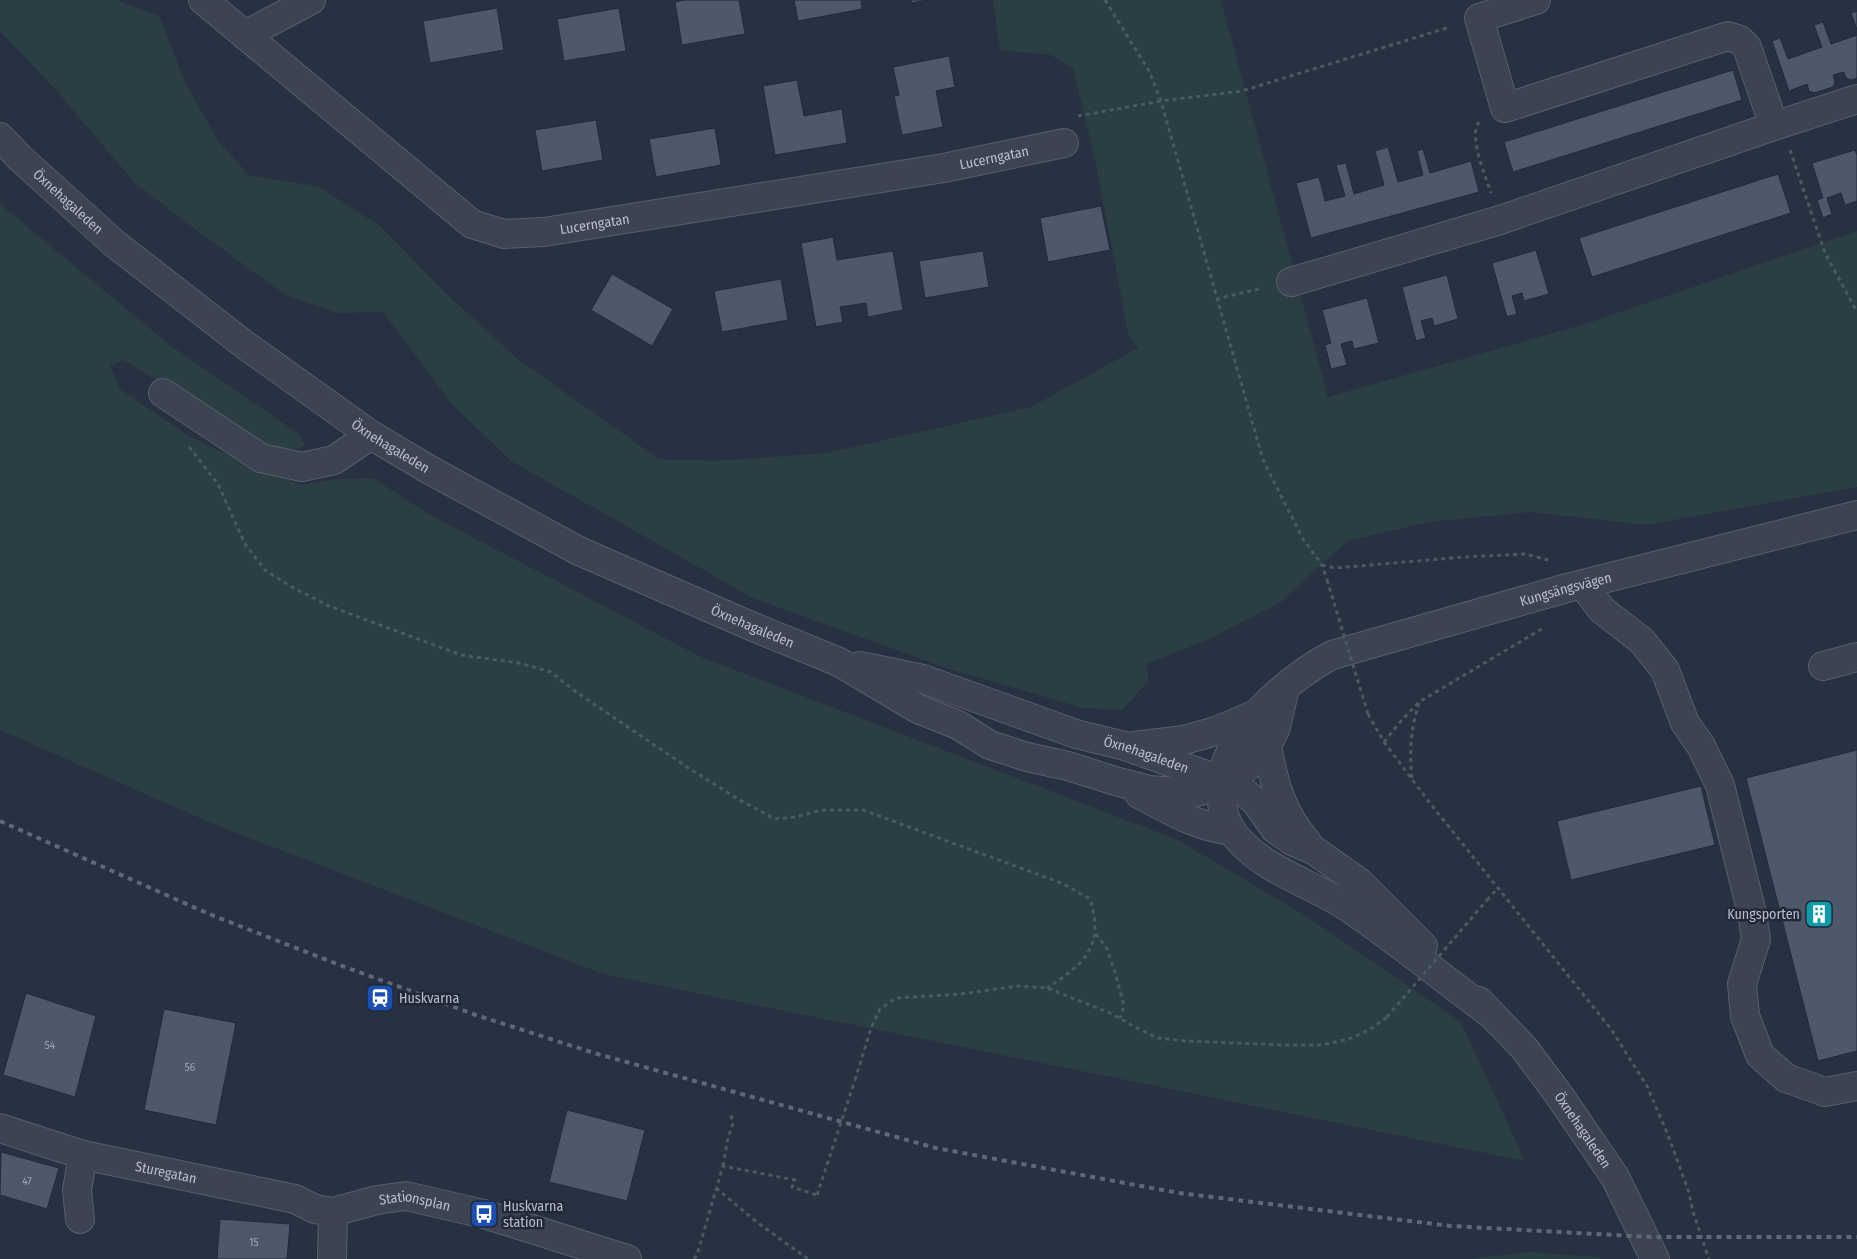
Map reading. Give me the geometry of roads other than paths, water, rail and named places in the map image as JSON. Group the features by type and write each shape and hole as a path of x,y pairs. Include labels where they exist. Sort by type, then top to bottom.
{"street":[{"name":"Lucerngatan","path":"203,0 472,224 504,234 544,232 934,170 1064,143"},
{"path":"245,35 304,2 311,0"},
{"path":"1536,0 1480,18 1505,108 1728,36 1740,40 1747,47 1778,125"},
{"path":"1291,282 1500,220 1857,99"},
{"name":"Öxnehagaleden","path":"0,137 20,158 115,244 245,345 371,435 428,469 579,551 750,626 839,662 918,709 958,725 990,745 1027,757 1068,766 1115,782 1150,790 1188,793 1201,791 1222,781"},
{"path":"162,393 261,458 302,467 334,460 371,435"},
{"name":"Kungsängsvägen","path":"1222,781 1226,760 1238,739 1258,714 1307,669 1332,655 1583,584 1857,515"},
{"path":"1583,584 1602,610 1642,641 1665,670 1685,723 1701,746 1720,785 1752,913 1756,939 1742,984 1745,1016 1760,1055 1786,1078 1825,1092 1857,1086"},
{"path":"1823,666 1857,657"},
{"name":"Öxnehagaleden","path":"839,662 923,679 1076,734 1125,746 1237,786 1256,802 1275,829 1292,841 1315,850 1359,882 1524,1048 1559,1095 1615,1177 1655,1259"},
{"path":"1222,781 1236,776 1267,746 1276,728 1285,688"},
{"name":"Kungsängsvägen","path":"1125,746 1184,740 1216,731 1258,714"},
{"path":"1267,746 1278,796 1293,826 1315,850"},
{"name":"Öxnehagaleden","path":"1222,781 1222,809 1232,831 1255,856 1347,907 1492,1014"},
{"name":"Öxnehagaleden","path":"1115,782 1191,822 1214,829 1232,831"},
{"name":"Sturegatan","path":"0,1128 83,1155 295,1199 315,1209 334,1212"},
{"path":"80,1219 77,1190 83,1155"},
{"name":"Stationsplan","path":"334,1212 377,1200 406,1196 484,1214 627,1259"},
{"path":"332,1259 334,1212"}],"railway":[{"path":"0,821 209,914 476,1015 594,1053 936,1148 1179,1193 1451,1226 1651,1237 1857,1237"}],"place":[{"name":"Kungsporten","path":"1819,914"},
{"name":"Huskvarna","path":"380,998"},
{"name":"Huskvarna station","path":"484,1214"}]}
